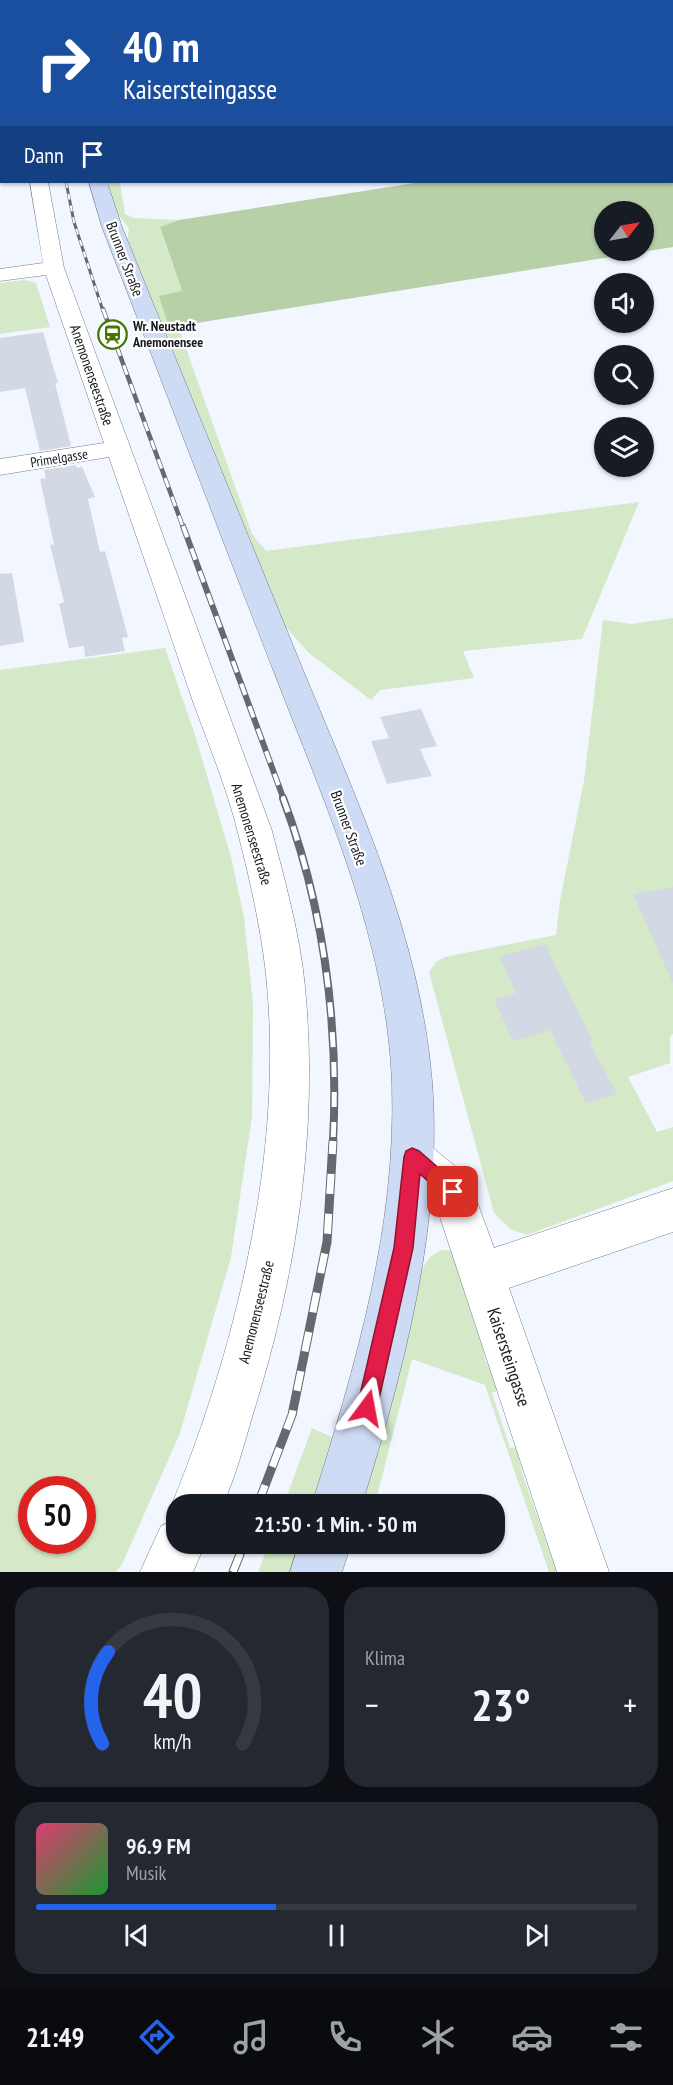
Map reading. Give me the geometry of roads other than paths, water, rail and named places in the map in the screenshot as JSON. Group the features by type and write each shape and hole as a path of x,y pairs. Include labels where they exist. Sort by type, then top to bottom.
{"main road":[{"name":"Brunner Straße","path":"98,183 112,227 325,763 374,897 392,958 405,1021 412,1081 412,1157 403,1248 367,1408 340,1494"},
{"path":"316,1572 322,1554"}],"street":[{"name":"Anemonenseestraße","path":"39,183 54,268 255,831 272,899 285,985 290,1086 280,1204 256,1323 202,1494"},
{"path":"0,275 54,268"},
{"name":"Primelgasse","path":"0,467 118,448"},
{"name":"Kaisersteingasse","path":"412,1157 453,1192 483,1274 583,1572"},
{"path":"483,1274 673,1210"},
{"path":"166,1572 174,1554"}],"railway":[{"path":"66,183 74,222 103,311"},
{"path":"103,309 183,527"},
{"path":"183,526 284,800"},
{"path":"283,798 309,882 326,968 333,1055 333,1142"},
{"path":"262,1494 292,1415 327,1242 333,1141"},
{"path":"233,1572 240,1554"}],"place":[{"name":"Wr. Neustadt Anemonensee","path":"112,334"}]}
